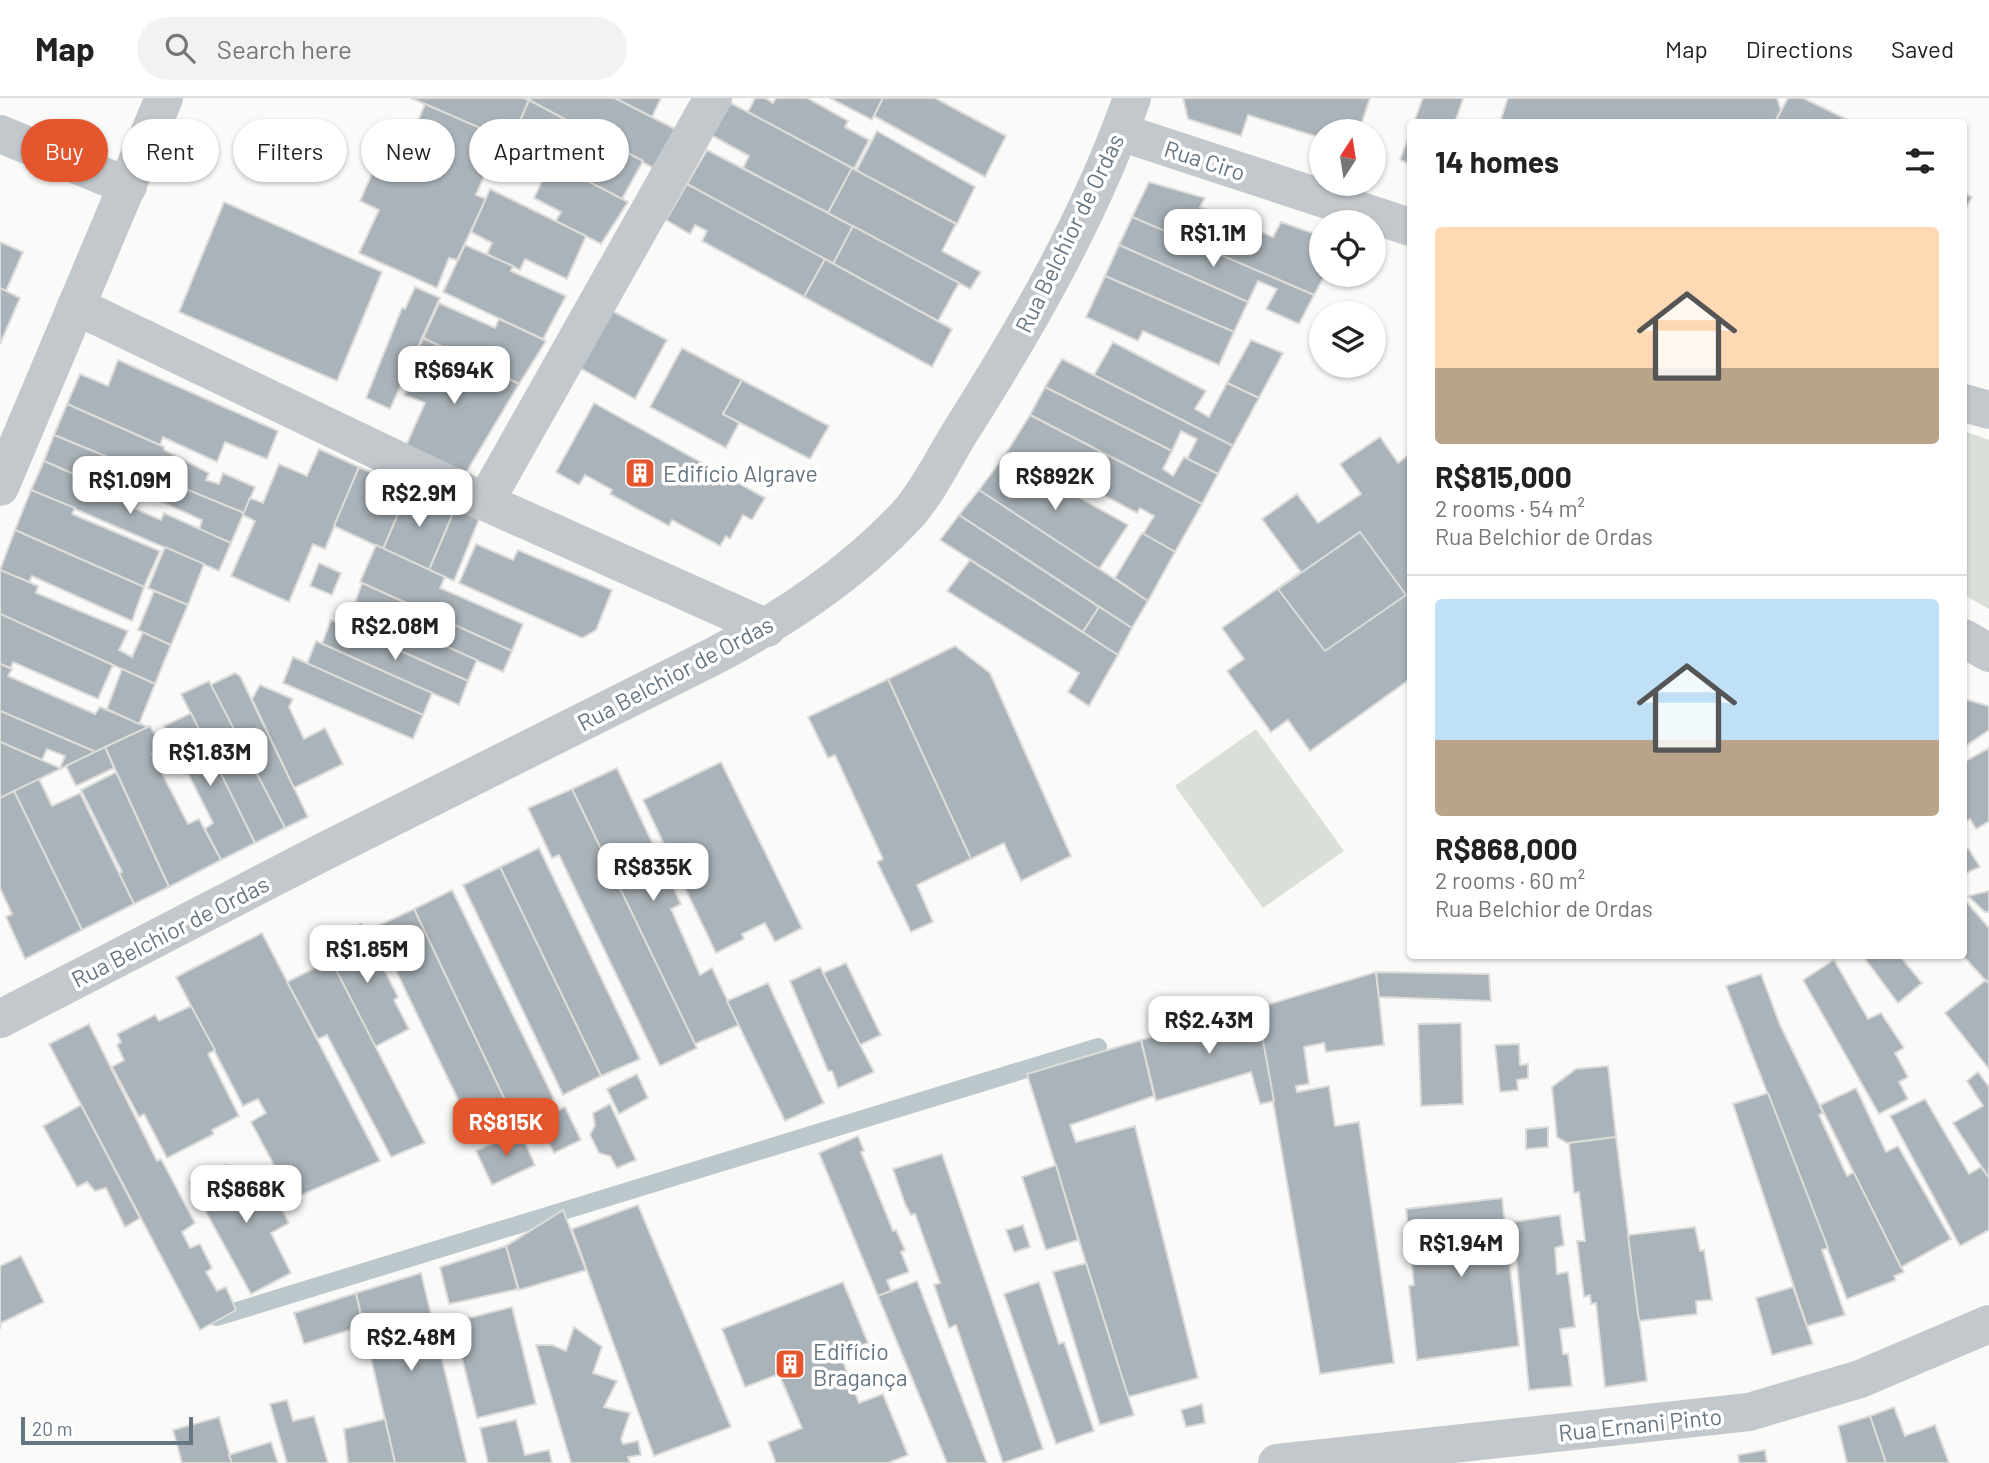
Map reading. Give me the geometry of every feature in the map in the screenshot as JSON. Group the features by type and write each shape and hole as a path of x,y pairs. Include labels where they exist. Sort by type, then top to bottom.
{"street":[{"path":"0,487 164,98"},
{"path":"485,502 713,98"},
{"name":"Rua Ciro","path":"1126,115 1407,226"},
{"name":"Rua Belchior de Ordas","path":"0,1019 766,628 852,569 910,511 982,397 1053,276 1126,115"},
{"path":"0,134 128,186"},
{"path":"76,306 485,502 766,628"},
{"path":"1967,404 1989,410"},
{"path":"1967,640 1989,653"},
{"name":"Rua Ernani Pinto","path":"1277,1463 1749,1412 1860,1379 1989,1324"}],"shaded area":[{"path":"1967,432 1989,440 1989,609 1967,597"},
{"path":"1256,729 1344,851 1263,908 1175,786"}],"building":[{"path":"411,98 529,100 521,119 469,119 469,124"},
{"path":"531,98 615,98 677,130 655,169 629,155 629,119 563,119 530,101"},
{"path":"615,98 661,98 652,117"},
{"path":"755,98 765,98 773,103 776,98 807,98 848,121 845,127 869,140 854,169 748,112"},
{"path":"830,98 883,98 872,120"},
{"path":"883,98 935,98 1006,136 985,177 874,116"},
{"path":"1183,98 1370,98 1363,119 1309,119 1309,134 1248,115 1241,136 1188,119"},
{"path":"1423,98 1463,99 1456,119 1415,119"},
{"path":"1508,98 1777,98 1781,110 1776,119 1501,119"},
{"path":"1788,98 1803,98 1846,119 1777,119"},
{"path":"529,100 565,119 521,119"},
{"path":"729,102 852,168 828,213 743,168 749,156 711,135"},
{"path":"425,104 469,123 469,182 482,182 476,195 486,199 457,260 449,258 437,288 359,253 379,210 360,201 368,182 455,182 455,119 419,119"},
{"path":"877,131 975,187 957,224 856,171"},
{"path":"1407,141 1407,163 1400,160"},
{"path":"707,150 853,226 833,264 687,184"},
{"path":"629,154 643,161 622,199 589,182 629,182"},
{"path":"852,168 956,224 942,251 981,272 970,289 828,213"},
{"path":"542,182 590,182 628,202 601,244 556,221 561,212 534,198"},
{"path":"1149,182 1205,198 1200,207 1273,237 1281,222 1309,232 1309,287 1318,287 1314,295 1132,217"},
{"path":"687,184 825,259 804,297 702,241 707,231 695,225 690,234 666,220"},
{"path":"490,189 586,236 567,279 525,259 520,270 487,254 492,243 471,232"},
{"path":"224,202 382,272 337,381 179,312"},
{"path":"1132,217 1314,295 1299,324 1266,309 1277,289 1258,281 1248,302 1119,245"},
{"path":"853,226 959,283 938,321 833,264"},
{"path":"0,242 23,252 6,291 0,288"},
{"path":"465,245 513,266 511,271 566,296 543,339 443,292"},
{"path":"1119,245 1248,302 1234,332 1105,276"},
{"path":"825,259 952,329 932,367 804,297"},
{"path":"1105,276 1234,332 1219,365 1143,331 1138,341 1086,317"},
{"path":"415,287 440,298 390,409 366,398 402,308 405,309"},
{"path":"0,288 20,298 0,344"},
{"path":"439,303 495,328 499,319 546,341 519,384 423,338"},
{"path":"605,307 667,340 635,399 573,364"},
{"path":"423,338 519,384 464,476 405,448 425,403 405,395 416,372 408,370"},
{"path":"1251,340 1283,353 1259,398 1227,383"},
{"path":"1113,342 1206,391 1195,409 1209,417 1227,383 1259,398 1233,446 1094,375"},
{"path":"682,348 742,380 723,414 739,423 726,448 650,407"},
{"path":"1062,359 1233,446 1218,474 1187,459 1197,439 1181,431 1172,451 1045,387"},
{"path":"118,360 278,431 267,459 225,442 217,462 163,437 160,445 67,404 80,374 108,386"},
{"path":"742,380 829,426 810,459 723,414"},
{"path":"1045,387 1172,451 1163,469 1173,476 1184,457 1218,474 1202,504 1030,415"},
{"name":"Edifício Algrave","path":"594,403 765,498 752,520 743,515 730,539 726,536 720,546 672,520 669,526 610,494 612,490 585,475 579,485 556,472"},
{"path":"67,404 164,447 164,450 209,473 206,480 219,484 223,473 255,487 244,513 54,435"},
{"path":"1030,415 1202,504 1175,552 1143,534 1154,516 1140,508 1137,513 1051,467 1045,478 1005,455"},
{"path":"54,435 244,513 231,543 199,530 202,520 142,493 137,502 44,461"},
{"path":"1380,437 1398,463 1407,456 1407,681 1310,751 1288,720 1271,732 1227,671 1244,659 1222,628 1301,572 1262,519 1297,494 1318,523 1361,494 1340,464"},
{"path":"319,449 359,467 325,549 313,544 289,602 231,576 255,521 243,515 250,498 263,503 279,464 307,476"},
{"path":"1005,455 1045,478 1041,485 1057,495 1062,488 1128,525 1099,569 979,490"},
{"path":"44,461 138,502 136,509 161,520 164,513 231,543 219,571 31,490"},
{"path":"359,467 409,489 383,549 334,526"},
{"path":"409,489 455,509 429,570 383,549"},
{"path":"31,490 75,508 72,514 160,551 144,587 15,530"},
{"path":"979,490 1148,601 1132,628 959,515"},
{"path":"455,509 479,519 454,581 429,570"},
{"path":"959,515 1099,607 1083,632 940,540"},
{"path":"15,530 144,587 132,621 32,576 29,582 0,570"},
{"path":"1360,532 1406,595 1325,651 1278,589"},
{"path":"1142,533 1175,552 1148,601 1115,578"},
{"path":"476,544 513,560 518,550 612,590 596,630 582,638 459,583"},
{"path":"376,545 445,577 440,588 523,624 512,651 360,582"},
{"path":"165,547 204,564 188,605 148,588"},
{"path":"970,560 1118,655 1089,706 1068,692 1079,673 947,591"},
{"path":"319,563 341,573 332,595 310,586"},
{"path":"0,570 38,586 36,593 128,631 119,650 132,657 143,632 171,645 155,684 0,614"},
{"path":"362,583 512,651 503,672 354,606"},
{"path":"154,591 188,605 171,645 138,630"},
{"path":"348,603 477,660 468,681 340,624"},
{"path":"1099,607 1132,628 1118,655 1083,632"},
{"path":"0,614 113,665 98,699 13,662 11,668 0,664"},
{"path":"331,620 468,681 459,705 322,644"},
{"path":"316,641 432,693 423,715 307,664"},
{"path":"955,646 990,673 1071,856 1021,881 1004,843 971,859 888,679"},
{"path":"293,657 423,715 413,739 283,683"},
{"path":"0,664 12,669 8,676 95,714 100,707 148,727 96,752 0,711"},
{"path":"122,669 155,684 139,724 107,709"},
{"path":"235,673 240,676 308,817 285,828 210,685"},
{"path":"888,679 971,859 917,885 933,922 911,932 877,862 883,859 835,755 828,758 808,717"},
{"path":"209,681 285,828 255,843 181,694"},
{"path":"260,685 293,699 289,707 304,739 325,728 343,764 294,788 252,699"},
{"path":"1967,700 1989,706 1989,730 1967,745"},
{"path":"0,711 96,752 60,768 65,756 47,749 42,760 0,742"},
{"path":"191,713 255,843 221,860 205,829 213,823 164,726"},
{"path":"150,726 163,749 152,754 188,824 199,819 221,860 169,887 105,747"},
{"path":"0,742 60,768 62,768 0,798"},
{"path":"105,747 114,768 76,786 66,766"},
{"path":"1989,748 1989,821 1976,829 1970,819 1967,821 1967,760"},
{"path":"721,762 802,928 775,942 765,923 742,934 744,939 716,953 643,800"},
{"path":"617,768 681,904 671,909 700,975 712,968 739,1025 695,1044 572,789"},
{"path":"116,772 169,887 134,904 119,873 122,872 81,790"},
{"path":"39,779 52,806 80,793 134,904 82,930 14,791"},
{"path":"572,789 697,1048 660,1066 559,855 552,858 528,808"},
{"path":"14,791 82,930 25,959 6,917 12,914 0,888 0,798"},
{"path":"539,848 640,1059 601,1076 500,867"},
{"path":"1967,849 1980,867 1967,873"},
{"path":"500,867 601,1076 563,1095 463,885"},
{"path":"452,890 554,1099 514,1119 414,909"},
{"path":"1989,891 1989,912 1985,912 1968,896"},
{"path":"1967,902 1989,928 1989,984 1966,959"},
{"path":"414,909 514,1119 476,1137 375,927"},
{"path":"361,924 398,997 394,1000 409,1029 375,1047 323,945"},
{"path":"262,933 380,1161 292,1199 251,1122 266,1113 258,1099 243,1106 176,977"},
{"path":"1865,959 1902,959 1922,983 1898,1003"},
{"path":"331,960 425,1143 391,1157 327,1035 318,1039 287,982"},
{"path":"1834,960 1868,1019 1881,1013 1904,1048 1895,1053 1908,1077 1899,1082 1908,1099 1879,1114 1803,980"},
{"path":"846,963 881,1035 860,1045 823,973"},
{"path":"820,967 874,1072 838,1088 832,1071 828,1071 790,981"},
{"path":"1376,972 1384,1045 1326,1052 1324,1043 1304,1047 1309,1084 1296,1086 1297,1092 1329,1086 1335,1126 1359,1122 1394,1363 1320,1374 1257,1008"},
{"path":"1376,972 1489,974 1491,1001 1379,997"},
{"path":"1761,974 1780,1025 1823,1113 1819,1115 1847,1176 1854,1172 1904,1272 1894,1276 1896,1280 1847,1299 1726,986"},
{"path":"1986,980 1989,984 1989,1069 1945,1013"},
{"path":"768,983 824,1103 785,1121 727,1001"},
{"path":"191,1006 215,1050 208,1054 239,1116 212,1130 214,1134 167,1158 144,1114 139,1117 112,1067 124,1060 117,1045 121,1042 117,1034 155,1015 159,1021"},
{"path":"1257,1008 1274,1101 1260,1104 1251,1072 1156,1101 1141,1040"},
{"path":"1461,1023 1463,1104 1421,1106 1418,1024"},
{"path":"89,1024 157,1161 161,1159 195,1223 182,1232 190,1248 200,1244 212,1268 206,1272 217,1291 226,1287 236,1310 200,1330 49,1044"},
{"path":"1141,1040 1154,1096 1070,1125 1076,1142 1135,1126 1198,1378 1128,1397 1027,1074"},
{"path":"1519,1044 1520,1065 1528,1064 1528,1078 1517,1080 1518,1090 1500,1092 1495,1045"},
{"path":"1608,1066 1616,1137 1567,1143 1557,1137 1552,1087 1576,1069"},
{"path":"1978,1072 1989,1087 1989,1178 1953,1123 1983,1106 1967,1081"},
{"path":"637,1074 648,1098 619,1114 607,1089"},
{"path":"1856,1088 1886,1152 1898,1146 1951,1239 1901,1267 1820,1105"},
{"path":"1768,1093 1828,1248 1822,1250 1845,1315 1807,1326 1733,1104"},
{"path":"1925,1099 1969,1174 1981,1167 1989,1178 1989,1230 1960,1246 1890,1116"},
{"path":"610,1104 636,1160 617,1168 610,1156 599,1153 590,1135 595,1125 593,1113"},
{"path":"81,1105 140,1218 125,1227 106,1188 95,1191 87,1182 77,1187 43,1126"},
{"path":"565,1107 581,1140 554,1153 538,1122"},
{"path":"1548,1127 1548,1147 1526,1149 1526,1129"},
{"path":"520,1131 535,1165 492,1185 476,1151"},
{"path":"858,1136 864,1151 861,1152 893,1231 896,1230 905,1250 901,1252 909,1272 887,1280 891,1291 878,1296 819,1153"},
{"path":"1616,1137 1647,1381 1605,1387 1596,1303 1591,1304 1590,1295 1584,1297 1577,1241 1585,1241 1579,1192 1574,1193 1569,1143"},
{"path":"942,1154 1043,1449 1003,1463 956,1325 949,1328 934,1285 940,1283 915,1214 911,1215 905,1204 893,1169"},
{"path":"226,1165 239,1189 265,1175 289,1223 271,1233 291,1273 251,1294 190,1183"},
{"path":"1056,1165 1078,1240 1046,1250 1022,1177"},
{"path":"1502,1198 1519,1346 1417,1360 1409,1286 1414,1285 1406,1209"},
{"path":"638,1205 731,1427 654,1456 572,1229"},
{"path":"563,1210 586,1270 519,1290 506,1246"},
{"path":"1560,1215 1564,1245 1555,1248 1557,1274 1568,1272 1575,1327 1560,1329 1563,1354 1568,1354 1572,1386 1529,1390 1513,1222"},
{"path":"1023,1225 1030,1247 1014,1252 1006,1230"},
{"path":"1695,1227 1700,1251 1704,1250 1712,1300 1696,1301 1697,1314 1639,1321 1628,1235"},
{"path":"506,1246 518,1289 449,1304 440,1267"},
{"path":"21,1256 44,1302 1,1323 0,1329 0,1266"},
{"path":"1086,1263 1134,1415 1100,1425 1053,1272"},
{"path":"421,1273 467,1463 395,1463 356,1293"},
{"path":"917,1281 987,1463 947,1463 878,1296"},
{"name":"Edifício Bragança","path":"843,1282 868,1343 840,1354 859,1403 883,1394 908,1455 888,1463 776,1463 768,1442 802,1428 779,1374 745,1387 722,1329"},
{"path":"1039,1282 1059,1344 1064,1342 1094,1431 1056,1444 1004,1294"},
{"path":"1793,1287 1813,1344 1772,1355 1756,1298"},
{"path":"356,1293 363,1326 304,1344 294,1313"},
{"path":"512,1307 536,1404 477,1418 453,1322"},
{"path":"574,1327 602,1347 593,1373 617,1381 604,1407 630,1413 621,1439 623,1444 638,1441 641,1455 628,1457 630,1463 571,1463 536,1345 552,1345 566,1351"},
{"path":"287,1400 293,1421 314,1416 328,1463 287,1463 270,1404"},
{"path":"1202,1404 1205,1423 1186,1427 1181,1410"},
{"path":"1894,1407 1905,1436 1935,1425 1949,1463 1886,1463 1870,1416"},
{"path":"1870,1416 1886,1463 1847,1463 1838,1426"},
{"path":"219,1417 232,1463 182,1463 173,1430"},
{"path":"385,1419 395,1463 348,1463 344,1429"},
{"path":"516,1420 525,1455 549,1450 552,1463 488,1463 480,1428"},
{"path":"271,1442 278,1463 232,1463 229,1455"},
{"path":"1765,1450 1767,1463 1739,1463 1738,1455"}],"waterway":[{"path":"217,1317 1098,1047"}],"place":[{"name":"Edifício Algrave","path":"640,473"},
{"name":"Edifício Bragança","path":"790,1364"}]}
